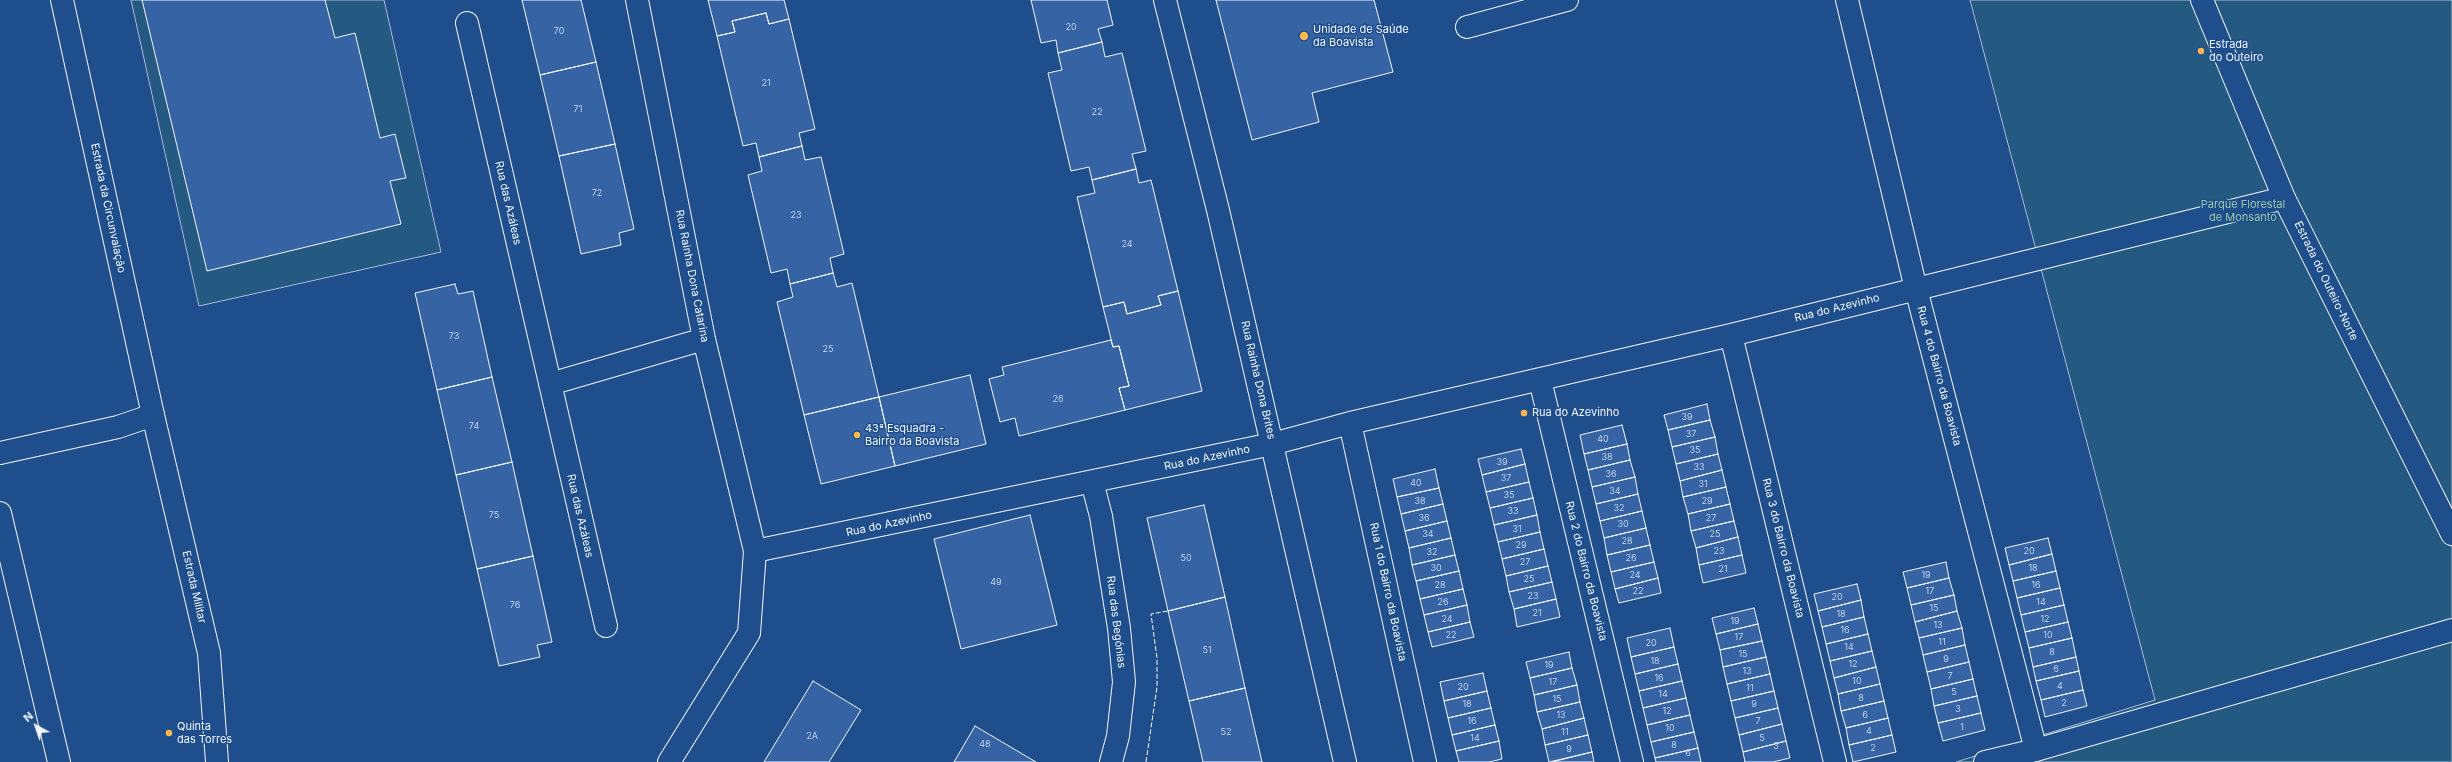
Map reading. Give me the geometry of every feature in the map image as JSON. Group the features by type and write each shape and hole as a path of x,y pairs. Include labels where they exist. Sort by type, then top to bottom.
{"main road":[{"name":"Estrada da Circunvalação","path":"62,0 153,415"},
{"name":"Rua Rainha Dona Catarina","path":"637,0 704,339 755,551 749,634 669,762"},
{"name":"Rua Rainha Dona Brites","path":"1165,0 1218,210 1346,762"},
{"path":"1467,27 1567,0"},
{"name":"Rua 4 do Bairro da Boavista","path":"1847,0 1916,289 2036,750"},
{"name":"Estrada do Outeiro-Norte","path":"2202,0 2284,198 2452,534"},
{"name":"Rua das Azáleas","path":"466,23 606,626"},
{"name":"Rua do Azevinho","path":"755,551 1272,444 1350,423 1731,335 2284,198"},
{"name":"Rua 3 do Bairro da Boavista","path":"1731,335 1835,762"},
{"path":"550,384 704,339"},
{"name":"Rua 2 do Bairro da Boavista","path":"1540,380 1632,762"},
{"path":"0,453 118,427 153,415"},
{"name":"Estrada Militar","path":"153,415 209,653 217,762"},
{"name":"Rua 1 do Bairro da Boavista","path":"1350,423 1425,762"},
{"name":"Rua das Begónias","path":"1092,482 1101,516 1119,628 1124,682 1118,736 1111,762"},
{"path":"0,513 59,762"},
{"path":"1985,762 2036,750 2452,630"}],"green space":[{"path":"131,0 384,0 441,252 199,306"},
{"name":"Parque Florestal de Monsanto","path":"1970,0 2452,0 2452,762 1956,762 2155,700"}],"building":[{"path":"142,0 325,0 335,38 355,33 380,138 395,134 406,178 390,181 401,224 207,271"},
{"path":"522,0 581,0 596,62 540,75"},
{"path":"708,0 784,0 789,19 769,24 766,13 732,21 735,32 717,36"},
{"path":"1031,0 1107,0 1113,25 1098,29 1102,42 1058,53 1056,40 1041,43"},
{"name":"Unidade de Saúde da Boavista","path":"1216,0 1374,0 1393,72 1312,93 1319,122 1252,140"},
{"path":"766,13 769,24 789,19 815,129 799,133 802,146 759,157 756,143 743,146 717,36 735,32 732,21"},
{"path":"1102,42 1105,57 1122,53 1146,151 1132,154 1136,169 1092,180 1089,167 1071,171 1048,73 1062,70 1058,53"},
{"path":"596,62 615,144 559,156 540,75"},
{"path":"615,144 634,229 619,233 621,245 581,254 559,156"},
{"path":"802,146 805,160 821,157 844,254 830,258 833,273 790,284 787,269 771,273 748,175 762,171 759,157"},
{"path":"1136,169 1139,183 1151,180 1178,291 1158,296 1161,305 1127,314 1124,302 1103,307 1077,197 1095,193 1092,180"},
{"path":"833,273 837,287 852,283 879,397 804,415 777,302 793,297 790,284"},
{"path":"455,284 458,294 473,291 492,377 437,390 415,293"},
{"path":"1178,291 1202,391 1125,410 1119,388 1129,386 1119,346 1113,347 1103,307 1124,302 1127,314 1161,305 1158,296"},
{"path":"1111,340 1113,347 1119,346 1129,386 1119,388 1125,410 1019,436 1015,418 1000,422 989,379 1004,375 1002,367"},
{"path":"970,375 986,444 895,466 879,397"},
{"path":"492,377 512,462 456,475 437,390"},
{"path":"879,397 895,466 821,484 804,415"},
{"path":"1707,404 1710,420 1668,430 1664,415"},
{"path":"1710,420 1715,437 1672,447 1668,430"},
{"path":"1622,425 1627,444 1584,454 1580,435"},
{"path":"1715,437 1718,454 1676,464 1672,447"},
{"path":"1627,444 1630,460 1588,470 1584,454"},
{"path":"1521,449 1525,464 1482,475 1478,459"},
{"path":"1718,454 1722,470 1680,481 1676,464"},
{"path":"1630,460 1635,477 1592,487 1588,470"},
{"path":"512,462 533,556 477,569 456,475"},
{"path":"1525,464 1529,482 1486,492 1482,475"},
{"path":"1435,469 1439,488 1397,497 1393,479"},
{"path":"1722,470 1726,487 1683,497 1680,481"},
{"path":"1635,477 1638,494 1596,504 1592,487"},
{"path":"1529,482 1533,498 1490,508 1486,492"},
{"path":"1726,487 1730,504 1688,514 1683,497"},
{"path":"1439,488 1443,504 1401,514 1397,497"},
{"path":"1638,494 1642,511 1600,521 1596,504"},
{"path":"1533,498 1537,515 1494,525 1490,508"},
{"path":"1443,504 1447,521 1405,531 1401,514"},
{"path":"1730,504 1734,521 1691,531 1688,514"},
{"path":"1204,505 1225,597 1168,611 1147,518"},
{"path":"1642,511 1646,528 1604,538 1600,521"},
{"path":"1030,515 1057,625 961,649 934,539"},
{"path":"1537,515 1540,532 1498,542 1494,525"},
{"path":"1447,521 1451,538 1409,548 1405,531"},
{"path":"1734,521 1738,537 1696,548 1691,531"},
{"path":"1646,528 1650,545 1607,555 1604,538"},
{"path":"1540,532 1544,549 1502,559 1498,542"},
{"path":"1738,537 1742,555 1699,565 1696,548"},
{"path":"1451,538 1455,555 1412,565 1409,548"},
{"path":"2048,538 2052,554 2009,565 2005,548"},
{"path":"1650,545 1654,562 1611,572 1607,555"},
{"path":"1544,549 1548,566 1506,576 1502,559"},
{"path":"2052,554 2056,571 2013,581 2009,565"},
{"path":"1455,555 1459,571 1416,581 1412,565"},
{"path":"1742,555 1746,573 1703,583 1699,565"},
{"path":"533,556 552,642 537,645 540,657 499,666 477,569"},
{"path":"1654,562 1658,578 1615,589 1611,572"},
{"path":"1946,562 1949,578 1907,588 1903,572"},
{"path":"1548,566 1552,582 1509,592 1506,576"},
{"path":"1459,571 1463,589 1420,599 1416,581"},
{"path":"2056,571 2060,588 2017,598 2013,581"},
{"path":"1658,578 1661,593 1619,603 1615,589"},
{"path":"1949,578 1954,595 1911,605 1907,588"},
{"path":"1552,582 1556,599 1514,609 1509,592"},
{"path":"1857,584 1861,600 1818,611 1814,594"},
{"path":"2060,588 2064,605 2021,615 2017,598"},
{"path":"1463,589 1467,605 1424,615 1420,599"},
{"path":"1954,595 1957,611 1915,622 1911,605"},
{"path":"1225,597 1245,688 1189,701 1168,611"},
{"path":"1556,599 1560,617 1517,627 1514,609"},
{"path":"1861,600 1864,617 1822,627 1818,611"},
{"path":"1467,605 1470,622 1428,632 1424,615"},
{"path":"2064,605 2068,622 2025,632 2021,615"},
{"path":"1754,608 1758,624 1716,634 1712,618"},
{"path":"1957,611 1962,628 1919,638 1915,622"},
{"path":"1864,617 1868,634 1826,644 1822,627"},
{"path":"1470,622 1474,637 1432,647 1428,632"},
{"path":"2068,622 2072,638 2029,648 2025,632"},
{"path":"1758,624 1762,641 1720,650 1716,634"},
{"path":"1670,628 1674,647 1631,657 1627,638"},
{"path":"1962,628 1965,645 1923,655 1919,638"},
{"path":"1868,634 1872,651 1830,661 1826,644"},
{"path":"2072,638 2076,657 2033,667 2029,648"},
{"path":"1762,641 1766,657 1723,667 1720,650"},
{"path":"1965,645 1969,662 1927,672 1923,655"},
{"path":"1674,647 1678,664 1635,674 1631,657"},
{"path":"1872,651 1876,667 1834,678 1830,661"},
{"path":"1569,652 1572,668 1530,678 1526,662"},
{"path":"1766,657 1770,674 1727,684 1723,667"},
{"path":"2076,657 2079,671 2036,681 2033,667"},
{"path":"1969,662 1973,679 1931,689 1927,672"},
{"path":"1678,664 1682,681 1639,691 1635,674"},
{"path":"1876,667 1880,684 1838,694 1834,678"},
{"path":"1572,668 1577,685 1534,695 1530,678"},
{"path":"2079,671 2083,690 2041,700 2036,681"},
{"path":"1483,673 1487,691 1444,701 1440,682"},
{"path":"1770,674 1774,691 1731,701 1727,684"},
{"path":"1973,679 1977,696 1934,706 1931,689"},
{"path":"813,681 861,710 829,762 764,762"},
{"path":"1682,681 1686,698 1643,708 1639,691"},
{"path":"1880,684 1884,701 1841,711 1838,694"},
{"path":"1577,685 1580,702 1537,712 1534,695"},
{"path":"1245,688 1262,762 1203,762 1189,701"},
{"path":"2083,690 2087,706 2045,717 2041,700"},
{"path":"1487,691 1491,708 1448,718 1444,701"},
{"path":"1774,691 1778,708 1735,718 1731,701"},
{"path":"1977,696 1981,713 1938,723 1934,706"},
{"path":"1686,698 1690,715 1647,725 1643,708"},
{"path":"1884,701 1888,718 1846,728 1841,711"},
{"path":"1580,702 1584,718 1542,729 1537,712"},
{"path":"1491,708 1495,725 1452,735 1448,718"},
{"path":"1778,708 1782,724 1739,735 1735,718"},
{"path":"1981,713 1985,730 1943,741 1938,723"},
{"path":"1690,715 1694,732 1651,742 1647,725"},
{"path":"1584,718 1588,735 1545,745 1542,729"},
{"path":"1888,718 1892,735 1849,745 1846,728"},
{"path":"1782,724 1786,741 1743,752 1739,735"},
{"path":"1495,725 1499,741 1456,751 1452,735"},
{"path":"975,726 1036,762 954,762"},
{"path":"1694,732 1698,748 1655,758 1651,742"},
{"path":"1588,735 1592,752 1549,762 1545,745"},
{"path":"1892,735 1896,752 1853,762 1849,745"},
{"path":"1499,741 1502,759 1489,762 1459,762 1456,751"},
{"path":"1786,741 1790,758 1773,762 1745,762 1743,752"},
{"path":"1698,748 1701,762 1656,762 1655,758"},
{"path":"1592,752 1594,762 1552,762"}],"fence":[{"path":"1146,762 1157,687 1157,658 1151,614 1168,611"}],"place":[{"name":"Unidade de Saúde da Boavista","path":"1304,36"},
{"name":"Estrada do Outeiro","path":"2201,51"},
{"name":"Rua do Azevinho","path":"1524,413"},
{"name":"43ª Esquadra - Bairro da Boavista","path":"857,435"},
{"name":"Quinta das Torres","path":"169,733"}]}
